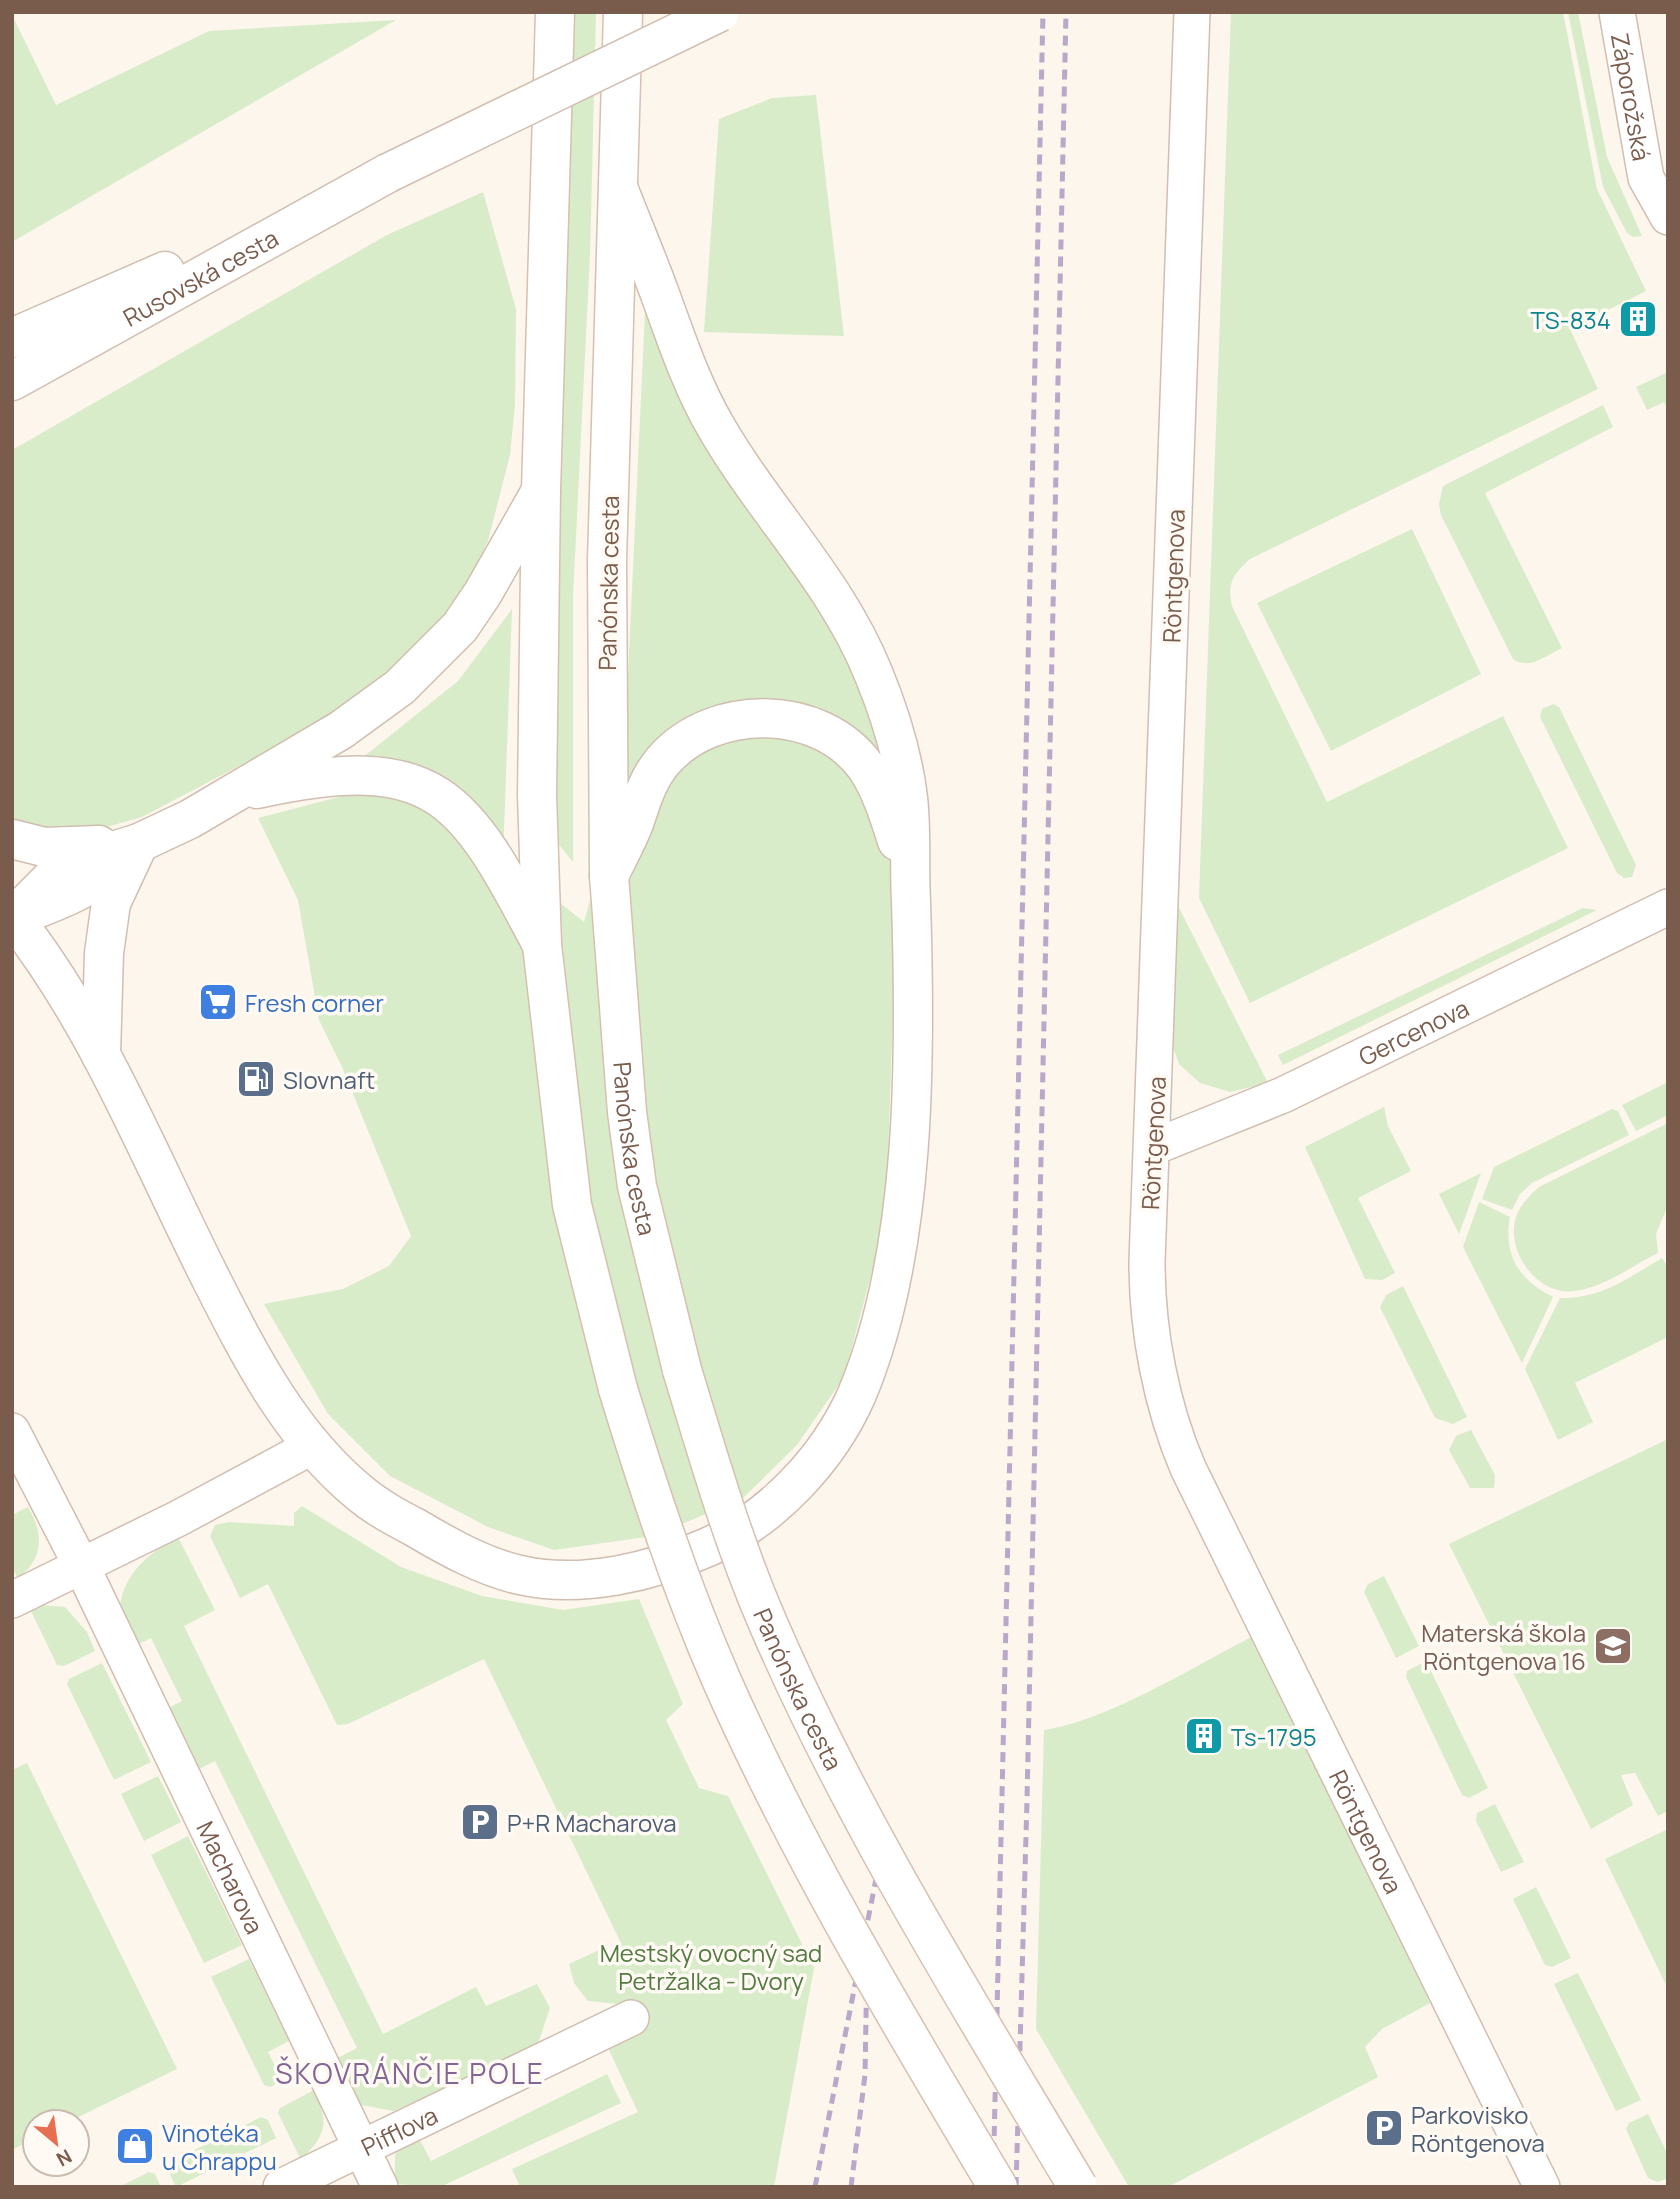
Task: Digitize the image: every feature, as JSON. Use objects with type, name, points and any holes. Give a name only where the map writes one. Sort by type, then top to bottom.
[{"type":"street","points":[[555,12],[541,491],[537,795],[542,945],[572,1205],[618,1389],[682,1583],[749,1740],[819,1879],[998,2187]]},
{"type":"street","name":"Panónska cesta","points":[[623,12],[607,561],[609,876],[627,1112],[637,1186],[682,1370],[745,1566],[791,1675],[846,1788],[893,1874],[1078,2187]]},
{"type":"street","name":"Rusovská cesta","points":[[12,338],[388,173],[720,12]]},
{"type":"street","name":"Röntgenova","points":[[1192,12],[1154,1147],[1147,1262],[1150,1311],[1163,1387],[1183,1456],[1542,2187]]},
{"type":"street","name":"Záporožská","points":[[1617,12],[1646,178],[1668,217]]},
{"type":"street","name":"Rusovská cesta","points":[[12,381],[388,173]]},
{"type":"street","points":[[541,491],[483,593],[460,627],[422,668],[341,730],[231,794],[139,843],[109,873],[70,897],[13,917],[59,980],[101,1055],[244,1345],[274,1396],[311,1447],[378,1506],[440,1543],[498,1569],[526,1577],[589,1578],[640,1571],[714,1545],[754,1520],[786,1494],[834,1437],[855,1399],[877,1340],[896,1259],[906,1165],[911,1067],[913,972],[908,801],[894,732],[854,630],[829,589],[733,455],[710,416],[678,345],[619,190]]},
{"type":"street","points":[[609,876],[634,822],[642,794],[664,759],[697,734],[715,726],[747,718],[768,718],[796,722],[824,733],[852,752],[865,767],[889,817],[910,883]]},
{"type":"street","points":[[231,794],[297,780],[349,774],[397,777],[418,784],[456,809],[479,835],[509,882],[542,945]]},
{"type":"street","points":[[12,839],[44,847],[139,843]]},
{"type":"street","points":[[101,1055],[104,953],[111,903],[139,843]]},
{"type":"street","name":"Gercenova","points":[[1154,1147],[1283,1095],[1668,907]]},
{"type":"street","name":"Macharova","points":[[12,1432],[82,1567],[380,2187]]},
{"type":"street","points":[[12,1600],[82,1567],[311,1447]]},
{"type":"street","name":"Pifflova","points":[[281,2187],[631,2018]]},
{"type":"green space","points":[[574,12],[596,12],[590,255],[573,597],[573,862],[551,835]]},
{"type":"green space","points":[[1231,12],[1563,12],[1597,189],[1646,291],[1570,329],[1598,389],[1250,559],[1236,574],[1230,591],[1232,606],[1327,802],[1503,716],[1568,848],[1250,1003],[1199,898]]},
{"type":"green space","points":[[1568,12],[1578,12],[1607,157],[1642,236],[1633,237],[1627,233],[1603,187]]},
{"type":"green space","points":[[12,15],[56,105],[209,31],[396,20],[12,242]]},
{"type":"green space","points":[[816,95],[844,336],[704,332],[719,119],[772,98]]},
{"type":"green space","points":[[483,192],[516,309],[515,405],[510,455],[488,541],[460,600],[400,668],[336,715],[142,817],[82,834],[12,823],[12,450],[387,235]]},
{"type":"green space","points":[[646,290],[834,624],[887,757],[895,959],[887,1183],[874,1264],[844,1377],[797,1445],[742,1499],[653,1536],[554,1550],[488,1527],[390,1476],[328,1414],[264,1304],[343,1289],[389,1266],[411,1236],[342,1067],[319,1020],[298,900],[258,818],[358,792],[361,759],[458,681],[512,609],[503,858],[584,922],[623,782]]},
{"type":"green space","points":[[1668,372],[1668,409],[1664,402],[1647,410],[1636,387]]},
{"type":"green space","points":[[1603,405],[1613,427],[1485,493],[1562,648],[1538,661],[1519,662],[1513,659],[1441,515],[1439,504],[1443,486]]},
{"type":"green space","points":[[1412,529],[1481,674],[1331,751],[1257,603]]},
{"type":"green space","points":[[1553,704],[1559,707],[1636,865],[1632,877],[1624,878],[1617,873],[1540,717],[1542,709]]},
{"type":"green space","points":[[1177,904],[1268,1083],[1230,1092],[1200,1083],[1179,1064],[1170,1039]]},
{"type":"green space","points":[[1583,908],[1597,910],[1283,1065],[1278,1055]]},
{"type":"green space","points":[[1668,1082],[1668,1115],[1636,1131],[1622,1105]]},
{"type":"green space","points":[[1384,1107],[1388,1126],[1411,1171],[1358,1198],[1395,1273],[1382,1280],[1365,1279],[1305,1147]]},
{"type":"green space","points":[[1612,1109],[1618,1111],[1629,1135],[1532,1183],[1520,1194],[1512,1210],[1482,1199],[1494,1167]]},
{"type":"green space","points":[[1668,1123],[1668,1205],[1656,1234],[1658,1253],[1596,1286],[1585,1289],[1561,1291],[1537,1279],[1527,1269],[1515,1244],[1516,1217],[1525,1201],[1539,1187]]},
{"type":"green space","points":[[1481,1173],[1459,1234],[1439,1194]]},
{"type":"green space","points":[[1479,1202],[1510,1217],[1509,1243],[1516,1265],[1531,1283],[1553,1297],[1522,1363],[1463,1247]]},
{"type":"green space","points":[[1662,1258],[1668,1267],[1668,1337],[1575,1383],[1593,1422],[1558,1440],[1525,1369],[1560,1298],[1601,1291],[1626,1280]]},
{"type":"green space","points":[[1403,1286],[1467,1417],[1453,1424],[1435,1418],[1380,1307],[1386,1295]]},
{"type":"green space","points":[[1471,1430],[1495,1475],[1494,1488],[1470,1488],[1449,1450],[1456,1436]]},
{"type":"green space","points":[[1668,1439],[1668,1811],[1658,1816],[1635,1773],[1621,1775],[1633,1805],[1591,1829],[1449,1544]]},
{"type":"green space","name":"Mestský ovocný sad Petržalka - Dvory","points":[[302,1506],[401,1567],[482,1596],[563,1610],[639,1599],[683,1704],[666,1720],[699,1788],[728,1796],[814,1968],[774,2187],[520,2187],[512,2169],[638,2112],[608,2048],[629,2005],[588,2001],[574,1983],[569,1964],[601,1949],[608,1963],[620,1941],[484,1659],[348,1724],[337,1725],[268,1584],[240,1598],[210,1536],[215,1525],[228,1522],[294,1526],[294,1513]]},
{"type":"green space","points":[[28,1507],[37,1527],[39,1546],[33,1563],[18,1578],[12,1568],[12,1515]]},
{"type":"green space","points":[[178,1537],[215,1610],[184,1626],[383,2034],[476,1987],[486,2006],[537,1984],[550,2008],[538,2044],[394,2111],[361,2105],[334,2060],[357,2048],[215,1761],[191,1773],[161,1712],[182,1701],[151,1638],[129,1649],[121,1621],[122,1594],[140,1565],[158,1549]]},
{"type":"green space","points":[[1384,1576],[1419,1646],[1396,1658],[1364,1592],[1368,1584]]},
{"type":"green space","points":[[29,1607],[65,1607],[87,1632],[95,1651],[64,1666],[57,1665]]},
{"type":"green space","points":[[1253,1636],[1430,2003],[1382,2029],[1365,2047],[1378,2077],[1168,2187],[1129,2187],[1036,2029],[1044,1730],[1069,1725],[1123,1704]]},
{"type":"green space","points":[[1426,1661],[1488,1788],[1469,1798],[1462,1795],[1406,1677],[1407,1671]]},
{"type":"green space","points":[[102,1663],[151,1762],[114,1780],[67,1684],[69,1679]]},
{"type":"green space","points":[[27,1763],[177,2069],[91,2111],[91,2108],[21,2108],[21,2145],[12,2150],[12,1770]]},
{"type":"green space","points":[[158,1776],[181,1822],[144,1841],[121,1794]]},
{"type":"green space","points":[[1495,1804],[1524,1862],[1501,1872],[1476,1821],[1477,1813]]},
{"type":"green space","points":[[1668,1829],[1668,1989],[1605,1859]]},
{"type":"green space","points":[[188,1836],[242,1945],[204,1963],[151,1855]]},
{"type":"green space","points":[[1536,1887],[1571,1958],[1552,1967],[1545,1965],[1513,1899]]},
{"type":"green space","points":[[249,1959],[289,2041],[268,2052],[282,2081],[270,2087],[264,2085],[211,1977]]},
{"type":"green space","points":[[1578,1973],[1641,2100],[1616,2111],[1554,1984]]},
{"type":"green space","points":[[607,2074],[621,2103],[440,2187],[395,2184],[395,2153],[420,2140],[431,2161]]},
{"type":"green space","points":[[314,2090],[322,2112],[323,2128],[316,2143],[301,2160],[278,2113],[280,2108]]},
{"type":"green space","points":[[1648,2114],[1668,2155],[1668,2178],[1658,2182],[1648,2178],[1626,2129],[1629,2123]]},
{"type":"green space","points":[[261,2117],[268,2120],[276,2138],[176,2187],[167,2168],[170,2162]]},
{"type":"green space","points":[[149,2172],[155,2174],[161,2187],[119,2187]]},
{"type":"railway","points":[[993,2187],[1043,12]]},
{"type":"railway","points":[[1016,2187],[1027,1800],[1066,12]]},
{"type":"railway","points":[[815,2187],[879,1864]]},
{"type":"railway","points":[[851,2187],[865,2075],[867,1960]]},
{"type":"place","name":"TS-834","points":[[1638,319]]},
{"type":"place","name":"Fresh corner","points":[[218,1002]]},
{"type":"place","name":"Slovnaft","points":[[256,1079]]},
{"type":"place","name":"Materská škola Röntgenova 16","points":[[1613,1646]]},
{"type":"place","name":"Ts-1795","points":[[1204,1736]]},
{"type":"place","name":"P+R Macharova","points":[[480,1822]]},
{"type":"place","name":"Parkovisko Röntgenova","points":[[1384,2128]]},
{"type":"place","name":"Vinotéka u Chrappu","points":[[135,2146]]},
{"type":"district","name":"ŠKOVRÁNČIE POLE","points":[[410,2073]]}]
